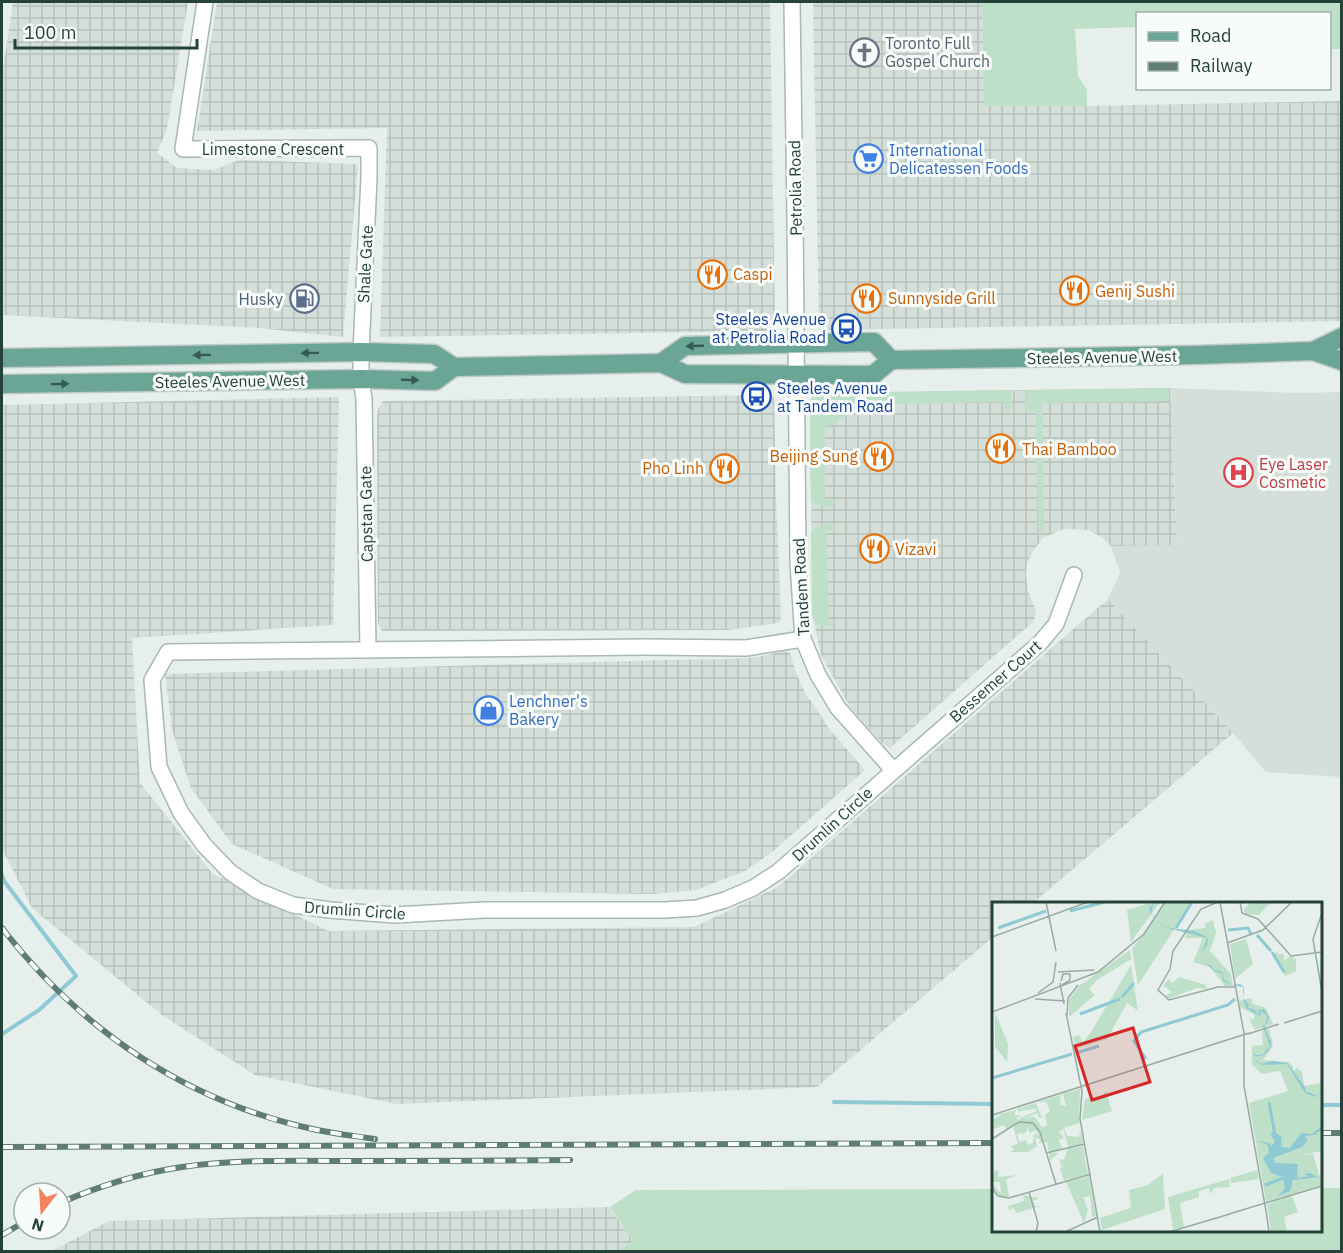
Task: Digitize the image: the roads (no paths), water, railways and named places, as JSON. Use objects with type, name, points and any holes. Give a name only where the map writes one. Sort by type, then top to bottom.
[{"type":"main road","name":"Steeles Avenue West","points":[[1313,351],[1341,337]]},
{"type":"main road","points":[[660,363],[685,346],[874,342],[891,360]]},
{"type":"main road","name":"Steeles Avenue West","points":[[2,358],[361,352],[434,354],[454,367],[660,363],[685,374],[796,375],[873,375],[891,360],[1313,351],[1341,361]]},
{"type":"main road","name":"Steeles Avenue West","points":[[2,384],[361,379],[435,381],[454,367]]},
{"type":"street","name":"Limestone Crescent","points":[[205,2],[183,149],[369,148]]},
{"type":"street","name":"Petrolia Road","points":[[792,2],[796,375]]},
{"type":"street","name":"Shale Gate","points":[[361,379],[369,148]]},
{"type":"street","name":"Tandem Road","points":[[796,375],[798,563],[802,639],[818,675],[838,708],[893,770]]},
{"type":"street","name":"Capstan Gate","points":[[361,379],[364,399],[369,650]]},
{"type":"street","name":"Bessemer Court","points":[[893,770],[1040,643],[1056,624],[1074,575]]},
{"type":"street","name":"Drumlin Circle","points":[[802,639],[746,648],[168,652],[152,680],[159,767],[181,813],[204,845],[230,872],[258,891],[293,905],[395,915],[484,910],[665,910],[697,908],[725,900],[753,888],[777,873],[893,770]]},
{"type":"waterway","points":[[2,875],[4,881],[76,976],[39,1010],[2,1034]]},
{"type":"waterway","points":[[834,1102],[992,1104]]},
{"type":"waterway","points":[[1322,1105],[1342,1105]]},
{"type":"railway","points":[[2,928],[33,965],[103,1030],[141,1057],[182,1081],[225,1102],[270,1118],[317,1130],[375,1139]]},
{"type":"railway","points":[[1322,1133],[1342,1133]]},
{"type":"railway","points":[[2,1147],[992,1143]]},
{"type":"railway","points":[[72,1198],[135,1177],[203,1164],[269,1161],[570,1160]]},
{"type":"railway","points":[[2,1235],[12,1229]]},
{"type":"place","name":"Toronto Full Gospel Church","points":[[864,52]]},
{"type":"place","name":"International Delicatessen Foods","points":[[868,159]]},
{"type":"place","name":"Caspi","points":[[712,274]]},
{"type":"place","name":"Genij Sushi","points":[[1074,291]]},
{"type":"place","name":"Sunnyside Grill","points":[[867,298]]},
{"type":"place","name":"Husky","points":[[304,299]]},
{"type":"place","name":"Steeles Avenue at Petrolia Road","points":[[847,328]]},
{"type":"place","name":"Steeles Avenue at Tandem Road","points":[[756,397]]},
{"type":"place","name":"Thai Bamboo","points":[[1001,449]]},
{"type":"place","name":"Beijing Sung","points":[[879,456]]},
{"type":"place","name":"Pho Linh","points":[[725,468]]},
{"type":"place","name":"Eye Laser Cosmetic","points":[[1238,473]]},
{"type":"place","name":"Vizavi","points":[[874,549]]},
{"type":"place","name":"Lenchner's Bakery","points":[[488,710]]}]
